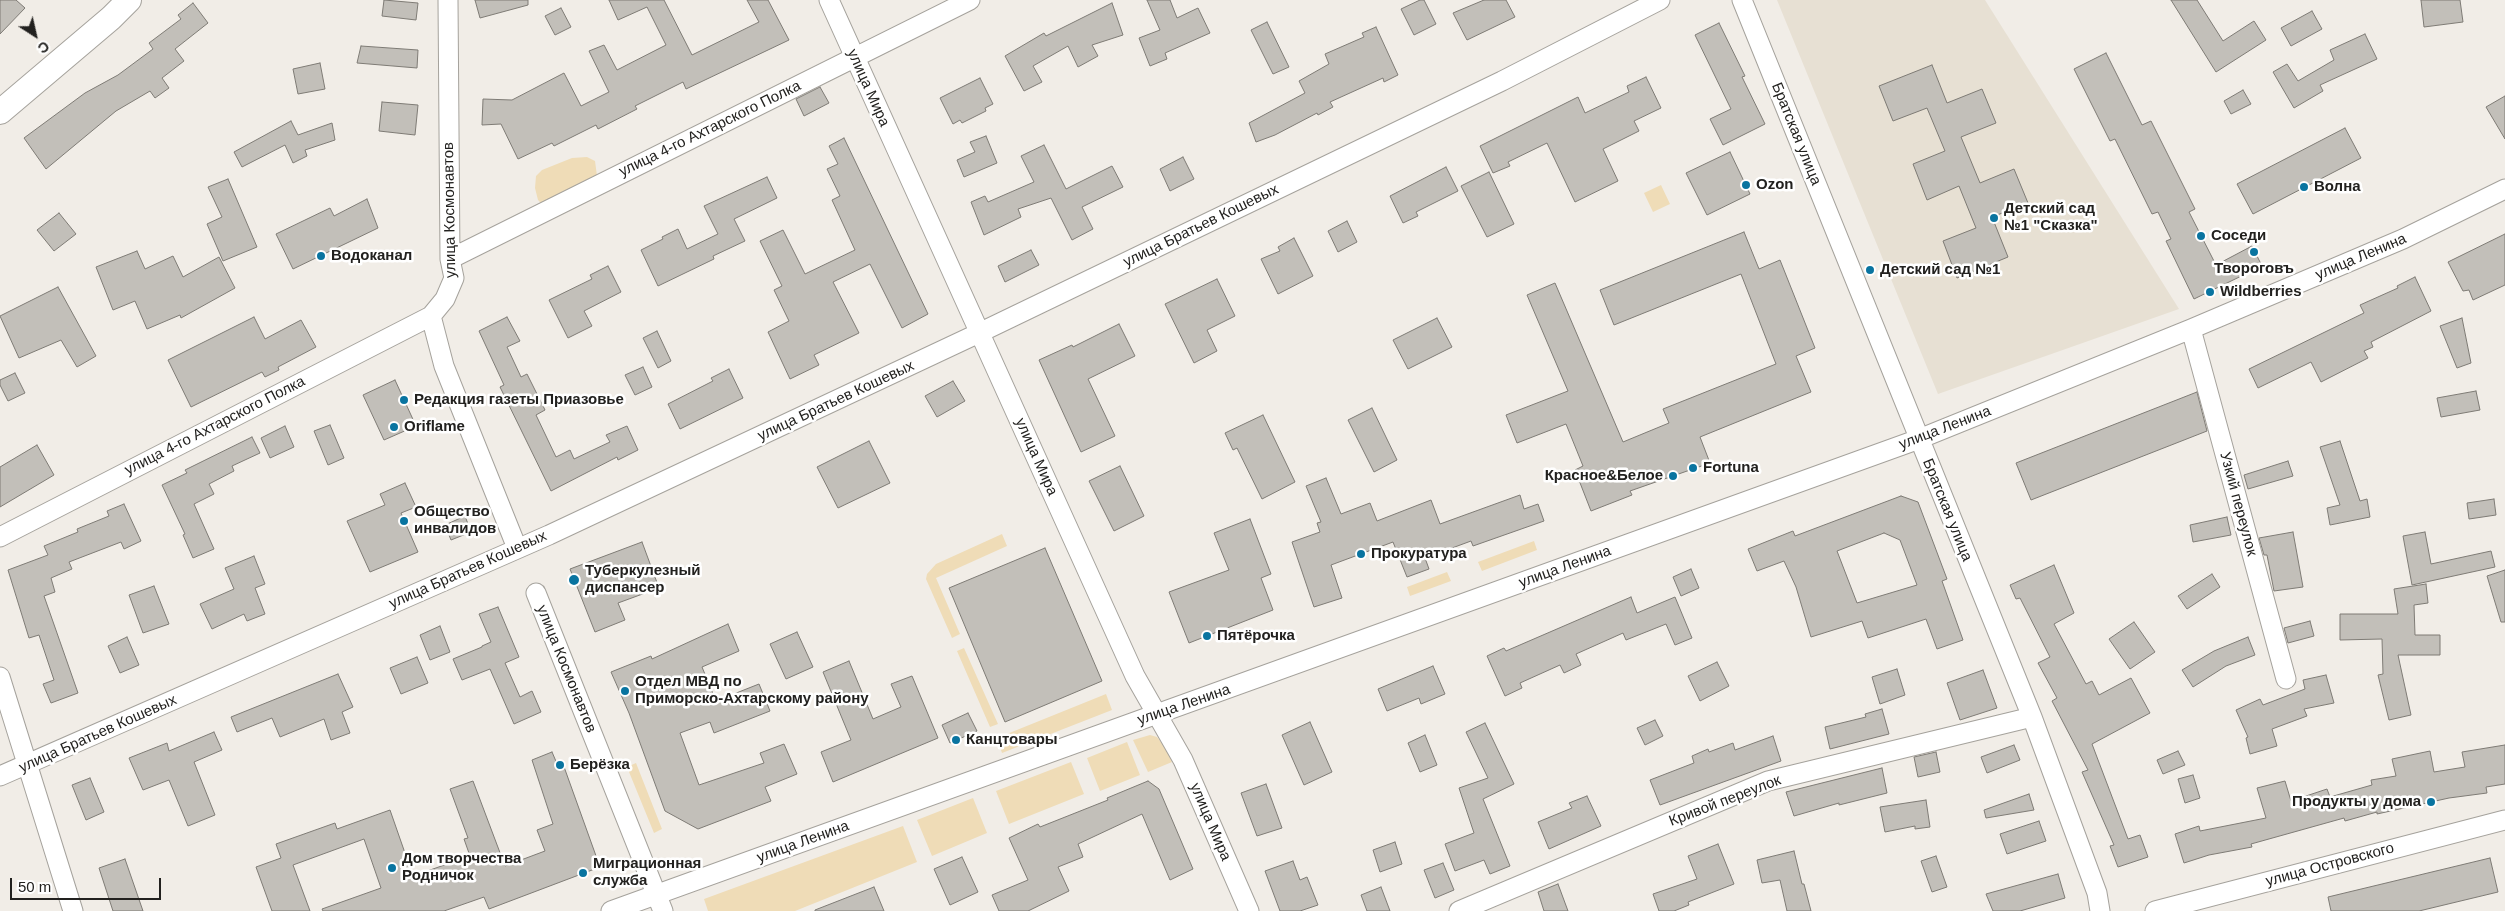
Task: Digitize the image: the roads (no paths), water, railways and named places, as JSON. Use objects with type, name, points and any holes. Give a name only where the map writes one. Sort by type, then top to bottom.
[{"type":"street","points":[[0,112],[112,18],[129,0]]},
{"type":"street","name":"улица Космонавтов","points":[[431,316],[445,299],[454,278],[450,259],[448,0]]},
{"type":"street","name":"улица Мира","points":[[829,0],[1135,676],[1184,760],[1249,911]]},
{"type":"street","name":"улица 4-го Ахтарского Полка","points":[[450,259],[970,0]]},
{"type":"street","name":"улица Братьев Кошевых","points":[[0,776],[516,548],[979,334],[1502,81],[1660,0]]},
{"type":"street","name":"Братская улица","points":[[1742,0],[2032,717],[2097,893],[2100,911]]},
{"type":"street","name":"улица Ленина","points":[[611,911],[660,903],[1157,713],[1919,440],[2191,329],[2403,239],[2505,189]]},
{"type":"street","points":[[431,316],[444,366],[516,548]]},
{"type":"street","name":"улица 4-го Ахтарского Полка","points":[[0,537],[431,316]]},
{"type":"street","name":"Узкий переулок","points":[[2191,329],[2286,679]]},
{"type":"street","name":"улица Космонавтов","points":[[536,594],[660,903]]},
{"type":"street","points":[[0,677],[73,911]]},
{"type":"street","name":"Кривой переулок","points":[[1459,911],[1768,781],[2032,717]]},
{"type":"street","name":"улица Островского","points":[[2154,911],[2505,820]]},
{"type":"place","name":"Ozon","points":[[1746,185]]},
{"type":"place","name":"Волна","points":[[2304,187]]},
{"type":"place","name":"Детский сад №1 \"Сказка\"","points":[[1994,218]]},
{"type":"place","name":"Соседи","points":[[2201,236]]},
{"type":"place","name":"Твороговъ","points":[[2254,252]]},
{"type":"place","name":"Водоканал","points":[[321,256]]},
{"type":"place","name":"Детский сад №1","points":[[1870,270]]},
{"type":"place","name":"Wildberries","points":[[2210,292]]},
{"type":"place","name":"Редакция газеты Приазовье","points":[[404,400]]},
{"type":"place","name":"Oriflame","points":[[394,427]]},
{"type":"place","name":"Fortuna","points":[[1693,468]]},
{"type":"place","name":"Красное&Белое","points":[[1673,476]]},
{"type":"place","name":"Общество инвалидов","points":[[404,521]]},
{"type":"place","name":"Прокуратура","points":[[1361,554]]},
{"type":"place","name":"Туберкулезный диспансер","points":[[574,580]]},
{"type":"place","name":"Пятёрочка","points":[[1207,636]]},
{"type":"place","name":"Отдел МВД по Приморско-Ахтарскому району","points":[[625,691]]},
{"type":"place","name":"Канцтовары","points":[[956,740]]},
{"type":"place","name":"Берёзка","points":[[560,765]]},
{"type":"place","name":"Продукты у дома","points":[[2431,802]]},
{"type":"place","name":"Дом творчества Родничок","points":[[392,868]]},
{"type":"place","name":"Миграционная служба","points":[[583,873]]}]
